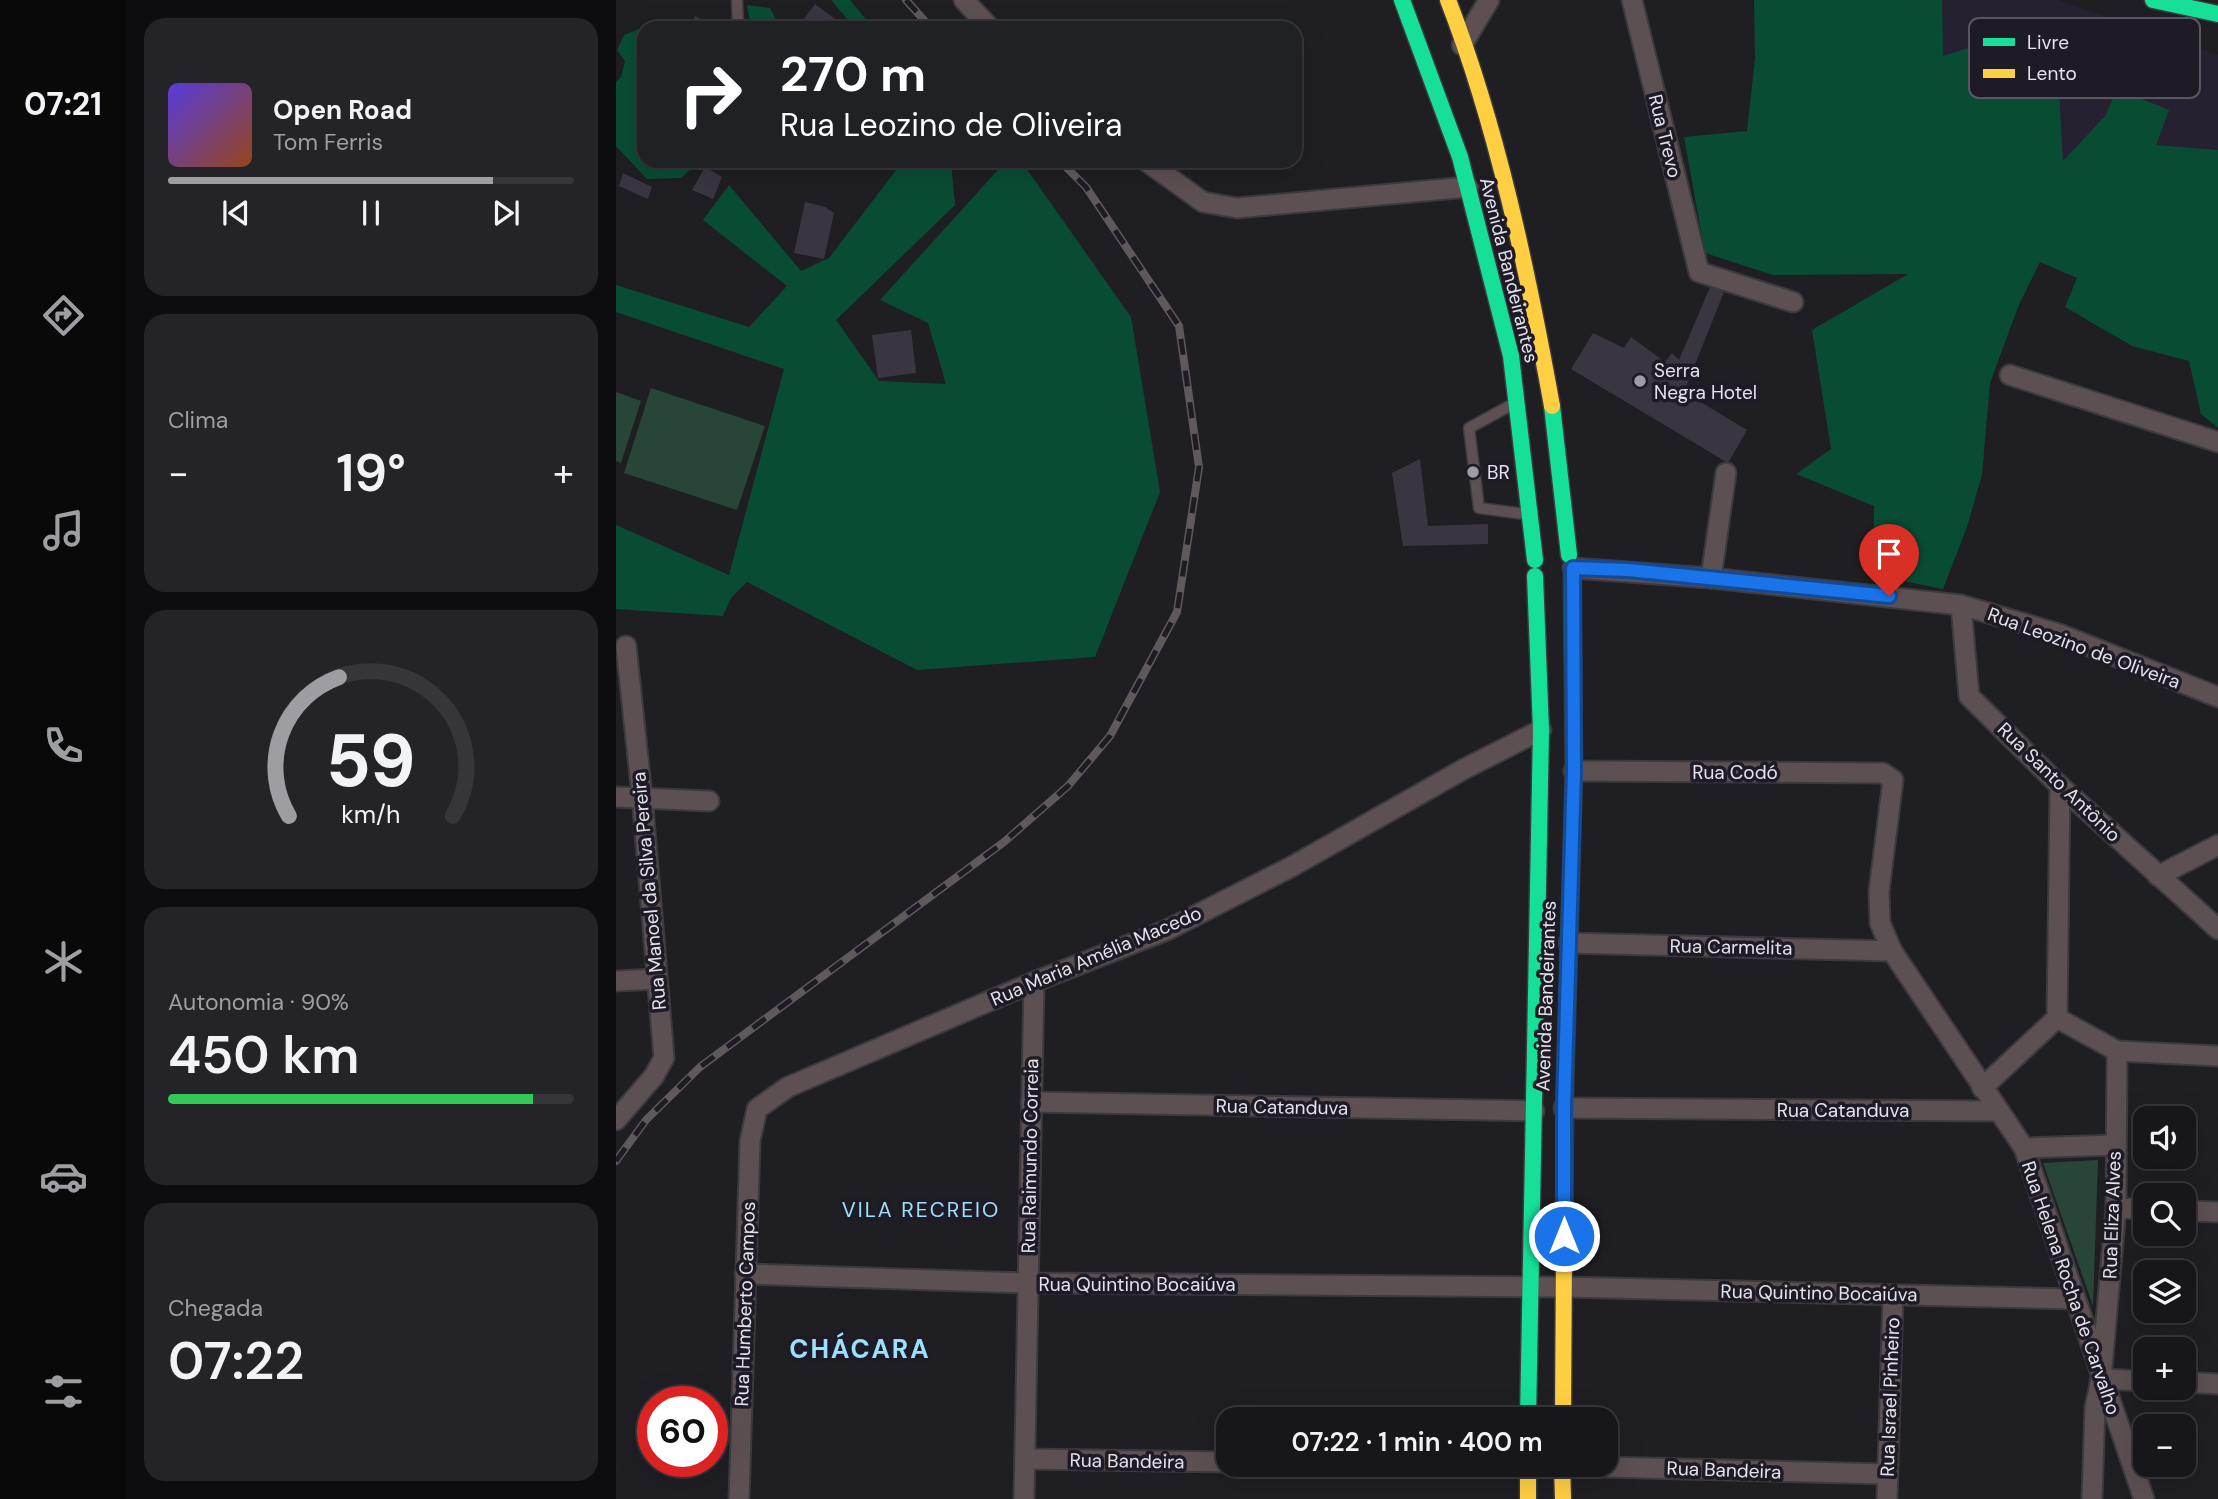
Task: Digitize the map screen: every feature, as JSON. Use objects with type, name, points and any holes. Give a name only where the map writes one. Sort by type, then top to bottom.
[{"type":"main road","name":"Avenida Bandeirantes","points":[[1402,0],[1460,156],[1511,356],[1535,568],[1541,730],[1528,1407]]},
{"type":"main road","points":[[2153,0],[2218,14]]},
{"type":"main road","name":"Avenida Bandeirantes","points":[[1449,2],[1508,203],[1538,332],[1566,502],[1571,566],[1574,771],[1564,1108],[1563,1407]]},
{"type":"main road","points":[[1550,548],[1571,566],[1555,587],[1535,568],[1550,548]]},
{"type":"main road","points":[[1528,1477],[1528,1499]]},
{"type":"main road","points":[[1562,1477],[1563,1499]]},
{"type":"street","points":[[964,0],[983,21]]},
{"type":"street","points":[[1462,45],[1489,0]]},
{"type":"street","name":"Rua Trevo","points":[[1632,0],[1699,272],[1793,302]]},
{"type":"street","points":[[1156,168],[1203,202],[1237,208],[1468,187]]},
{"type":"street","points":[[2010,375],[2218,442]]},
{"type":"street","points":[[1711,578],[1726,473]]},
{"type":"street","name":"Rua Leozino de Oliveira","points":[[1571,566],[1961,605],[2059,635],[2218,696]]},
{"type":"street","name":"Rua Santo Antônio","points":[[1961,605],[1969,696],[2060,786],[2218,929]]},
{"type":"street","name":"Rua Manoel da Silva Pereira","points":[[616,1120],[654,1076],[664,1058],[642,796],[626,646]]},
{"type":"street","name":"Rua Maria Amélia Macedo","points":[[757,1110],[788,1087],[1034,982],[1167,930],[1291,867],[1541,730]]},
{"type":"street","name":"Rua Codó","points":[[1574,771],[1883,773],[1893,780]]},
{"type":"street","name":"Rua Helena Rocha de Carvalho","points":[[1893,780],[1879,891],[1880,923],[1892,951],[2024,1148],[2144,1499]]},
{"type":"street","points":[[1982,1088],[2057,1018],[2060,786]]},
{"type":"street","points":[[616,797],[642,796],[709,801]]},
{"type":"street","points":[[2158,876],[2218,845]]},
{"type":"street","name":"Rua Carmelita","points":[[1569,943],[1892,951]]},
{"type":"street","points":[[616,981],[657,979]]},
{"type":"street","name":"Rua Raimundo Correia","points":[[1024,1499],[1034,982]]},
{"type":"street","points":[[2057,1018],[2117,1051],[2218,1056]]},
{"type":"street","name":"Rua Eliza Alves","points":[[2092,1499],[2095,1408],[2101,1379],[2116,1209],[2117,1051]]},
{"type":"street","name":"Rua Catanduva","points":[[1031,1102],[1534,1111]]},
{"type":"street","name":"Rua Catanduva","points":[[1564,1108],[1997,1111]]},
{"type":"street","name":"Rua Humberto Campos","points":[[739,1499],[750,1141],[757,1110]]},
{"type":"street","points":[[2024,1148],[2115,1145]]},
{"type":"street","points":[[2116,1209],[2133,1209]]},
{"type":"street","points":[[2196,1211],[2218,1212]]},
{"type":"street","name":"Rua Quintino Bocaiúva","points":[[745,1274],[1027,1283],[1564,1287],[2074,1300]]},
{"type":"street","name":"Rua Israel Pinheiro","points":[[1887,1499],[1893,1295]]},
{"type":"street","points":[[2101,1379],[2133,1380]]},
{"type":"street","points":[[2196,1383],[2218,1384]]},
{"type":"street","name":"Rua Bandeira","points":[[1024,1460],[1216,1462]]},
{"type":"street","name":"Rua Bandeira","points":[[1618,1467],[1887,1474]]},
{"type":"lane","points":[[737,0],[738,21]]},
{"type":"lane","points":[[1517,402],[1469,428],[1479,508],[1530,514]]},
{"type":"shaded area","points":[[1942,0],[2058,0],[2110,18],[1969,18],[1969,80],[1942,57]]},
{"type":"shaded area","points":[[2200,49],[2218,55],[2218,150],[2155,145],[2106,115],[2063,162],[1989,98],[2200,98]]},
{"type":"green space","points":[[831,0],[850,0],[867,21],[849,21]]},
{"type":"green space","points":[[1754,0],[1942,0],[1943,56],[1969,48],[1969,98],[2059,98],[2063,161],[2106,115],[2113,98],[2139,98],[2169,110],[2156,145],[2218,150],[2218,428],[2201,414],[2189,361],[2132,346],[2065,307],[2077,278],[2040,262],[2018,307],[1990,383],[1982,475],[1967,527],[1943,589],[1873,575],[1874,506],[1796,474],[1831,449],[1812,330],[1908,274],[1773,275],[1705,253],[1684,137],[1747,131],[1755,59]]},
{"type":"green space","points":[[747,5],[770,8],[777,21],[750,21]]},
{"type":"green space","points":[[637,30],[637,168],[692,168],[681,178],[647,179],[616,146],[616,82],[621,77],[625,61],[617,50],[624,35]]},
{"type":"green space","points":[[898,168],[952,168],[955,205],[836,320],[879,381],[946,384],[928,323],[880,300],[1000,168],[1026,168],[1131,317],[1160,492],[1095,657],[917,670],[747,582],[731,598],[723,616],[616,609],[616,525],[729,575],[784,369],[616,312],[616,285],[749,327],[787,286],[703,220],[729,185],[801,271],[829,258]]},
{"type":"green space","points":[[651,388],[765,426],[737,510],[624,473]]},
{"type":"green space","points":[[616,392],[641,401],[621,463],[616,461]]},
{"type":"green space","points":[[2098,1160],[2093,1306],[2043,1163]]},
{"type":"building","points":[[815,4],[838,21],[802,21]]},
{"type":"building","points":[[695,16],[706,21],[693,21]]},
{"type":"building","points":[[704,168],[722,177],[713,199],[692,190]]},
{"type":"building","points":[[623,173],[652,187],[648,199],[619,186]]},
{"type":"building","points":[[805,202],[825,207],[834,213],[824,259],[794,253]]},
{"type":"building","name":"Serra Negra Hotel","points":[[1711,285],[1724,292],[1684,392],[1747,430],[1728,463],[1571,369],[1593,333],[1624,348],[1631,337],[1665,362],[1672,353],[1679,360]]},
{"type":"building","points":[[911,330],[916,373],[878,378],[872,335]]},
{"type":"building","points":[[1420,459],[1428,526],[1488,524],[1488,544],[1403,546],[1392,473]]},
{"type":"railway","points":[[906,0],[925,21]]},
{"type":"railway","points":[[616,1161],[646,1120],[700,1067],[1004,842],[1068,786],[1110,736],[1177,612],[1199,467],[1179,326],[1086,187],[1067,168]]},
{"type":"traffic: fast","points":[[1402,0],[1460,157],[1511,356],[1535,560]]},
{"type":"traffic: fast","points":[[2153,0],[2218,14]]},
{"type":"traffic: fast","points":[[1552,406],[1569,555]]},
{"type":"traffic: fast","points":[[1565,1084],[1574,771],[1572,574]]},
{"type":"traffic: fast","points":[[1528,1407],[1541,730],[1535,576]]},
{"type":"traffic: slow","points":[[1448,0],[1466,48],[1496,149],[1533,304],[1552,406]]},
{"type":"traffic: slow","points":[[1563,1407],[1565,1084]]},
{"type":"traffic: slow","points":[[1528,1477],[1528,1499]]},
{"type":"traffic: slow","points":[[1562,1477],[1563,1499]]},
{"type":"place","name":"Serra Negra Hotel","points":[[1640,381]]},
{"type":"place","name":"BR","points":[[1473,472]]},
{"type":"district","name":"VILA RECREIO","points":[[921,1210]]},
{"type":"district","name":"CHÁCARA","points":[[860,1349]]},
{"type":"route","points":[[1564,1236],[1564,1108],[1574,771],[1573,568],[1628,570],[1889,596]]}]
